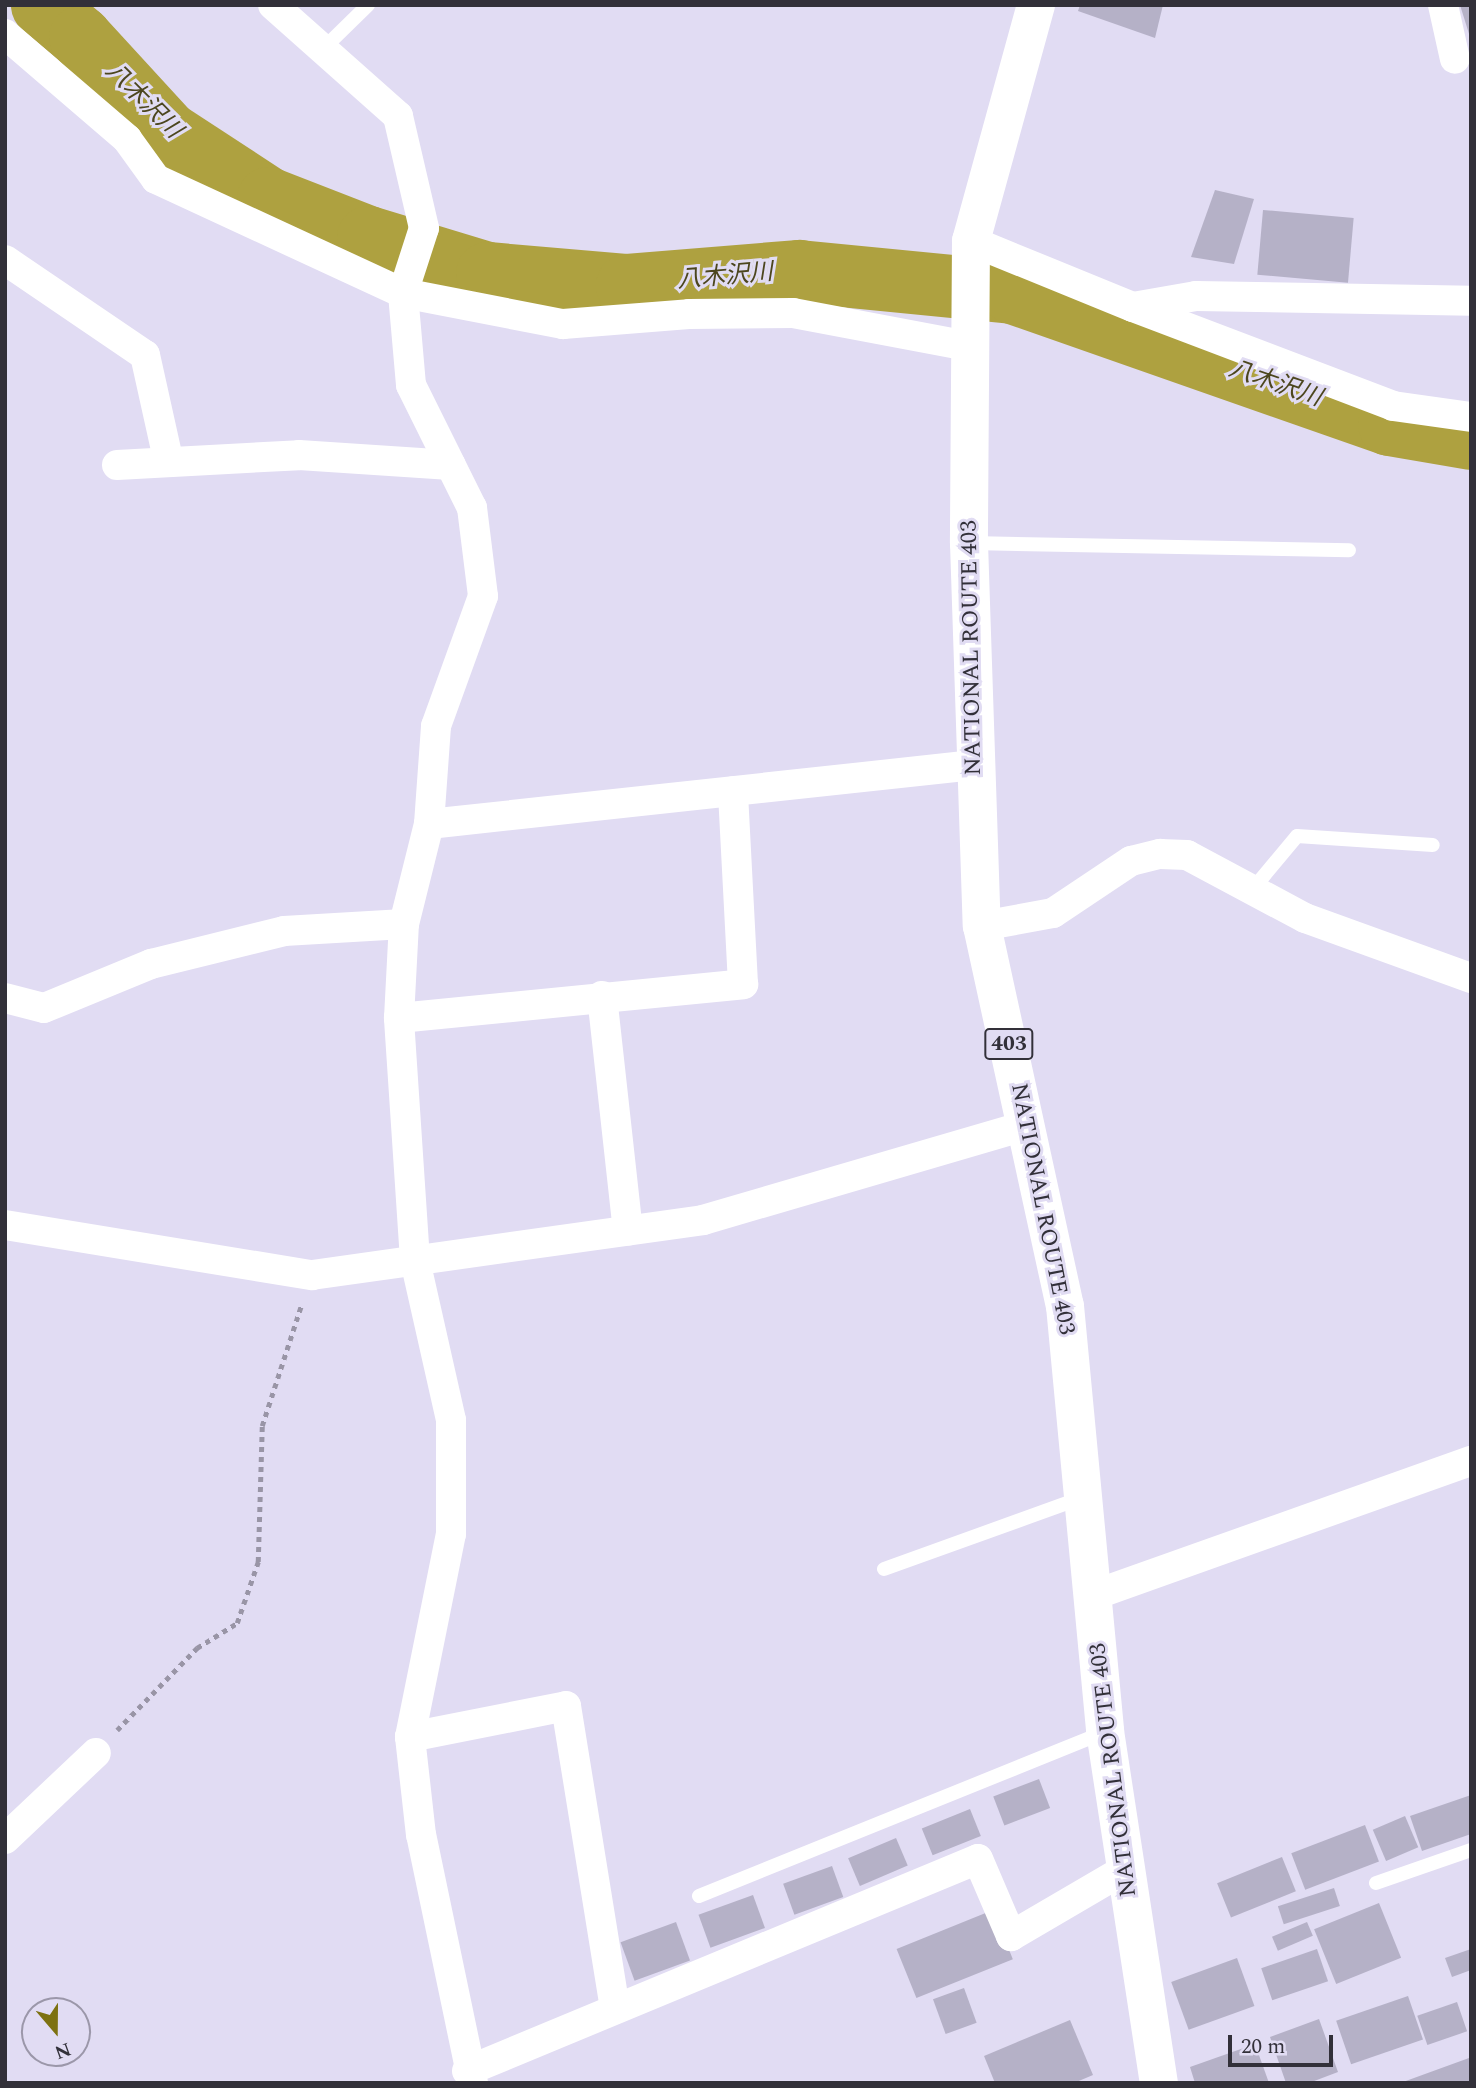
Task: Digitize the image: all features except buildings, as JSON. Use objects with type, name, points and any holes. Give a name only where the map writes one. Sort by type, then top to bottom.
[{"type":"highway","name":"NATIONAL ROUTE 403","points":[[1035,5],[971,241],[968,346],[969,544],[974,765],[982,926],[1028,1125],[1065,1306],[1086,1496],[1105,1731],[1159,2083]]},
{"type":"street","points":[[273,5],[398,116],[424,228],[403,293],[411,385],[472,508],[483,596],[436,726],[429,824],[404,924],[399,1018],[415,1259],[451,1420],[451,1534],[410,1737],[421,1835],[470,2077],[615,2010],[978,1860],[1011,1936],[1125,1870]]},
{"type":"street","points":[[1443,5],[1455,59]]},
{"type":"street","points":[[5,34],[127,139],[156,179],[403,293],[564,324],[689,314],[793,313],[968,346]]},
{"type":"street","points":[[971,241],[1133,307],[1393,406],[1471,418]]},
{"type":"street","points":[[5,260],[145,355],[168,459]]},
{"type":"street","points":[[1133,307],[1196,296],[1471,301]]},
{"type":"street","points":[[117,465],[168,459],[299,455],[451,465]]},
{"type":"street","points":[[429,824],[974,765]]},
{"type":"street","points":[[399,1018],[743,984],[733,791]]},
{"type":"street","points":[[982,926],[1053,913],[1131,861],[1160,854],[1186,855],[1305,918],[1471,978]]},
{"type":"street","points":[[5,998],[44,1008],[151,964],[284,931],[404,924]]},
{"type":"street","points":[[601,996],[628,1231]]},
{"type":"street","points":[[5,1225],[312,1275],[703,1220],[1028,1125]]},
{"type":"street","points":[[1094,1595],[1471,1461]]},
{"type":"street","points":[[410,1737],[566,1706],[615,2010]]},
{"type":"street","points":[[5,1839],[96,1753]]},
{"type":"lane","points":[[323,49],[368,5]]},
{"type":"lane","points":[[969,544],[1349,550]]},
{"type":"lane","points":[[1252,890],[1297,836],[1433,845]]},
{"type":"lane","points":[[884,1569],[1086,1496]]},
{"type":"lane","points":[[699,1896],[1105,1731]]},
{"type":"lane","points":[[1376,1884],[1471,1850]]},
{"type":"path","points":[[96,1753],[197,1648],[237,1623],[258,1562],[262,1426],[275,1376],[312,1275]]},
{"type":"waterway","name":"八木沢川","points":[[42,5],[80,37],[167,132],[268,198],[368,237],[487,273],[627,285],[799,271],[1012,292],[1389,424],[1471,438]]}]
